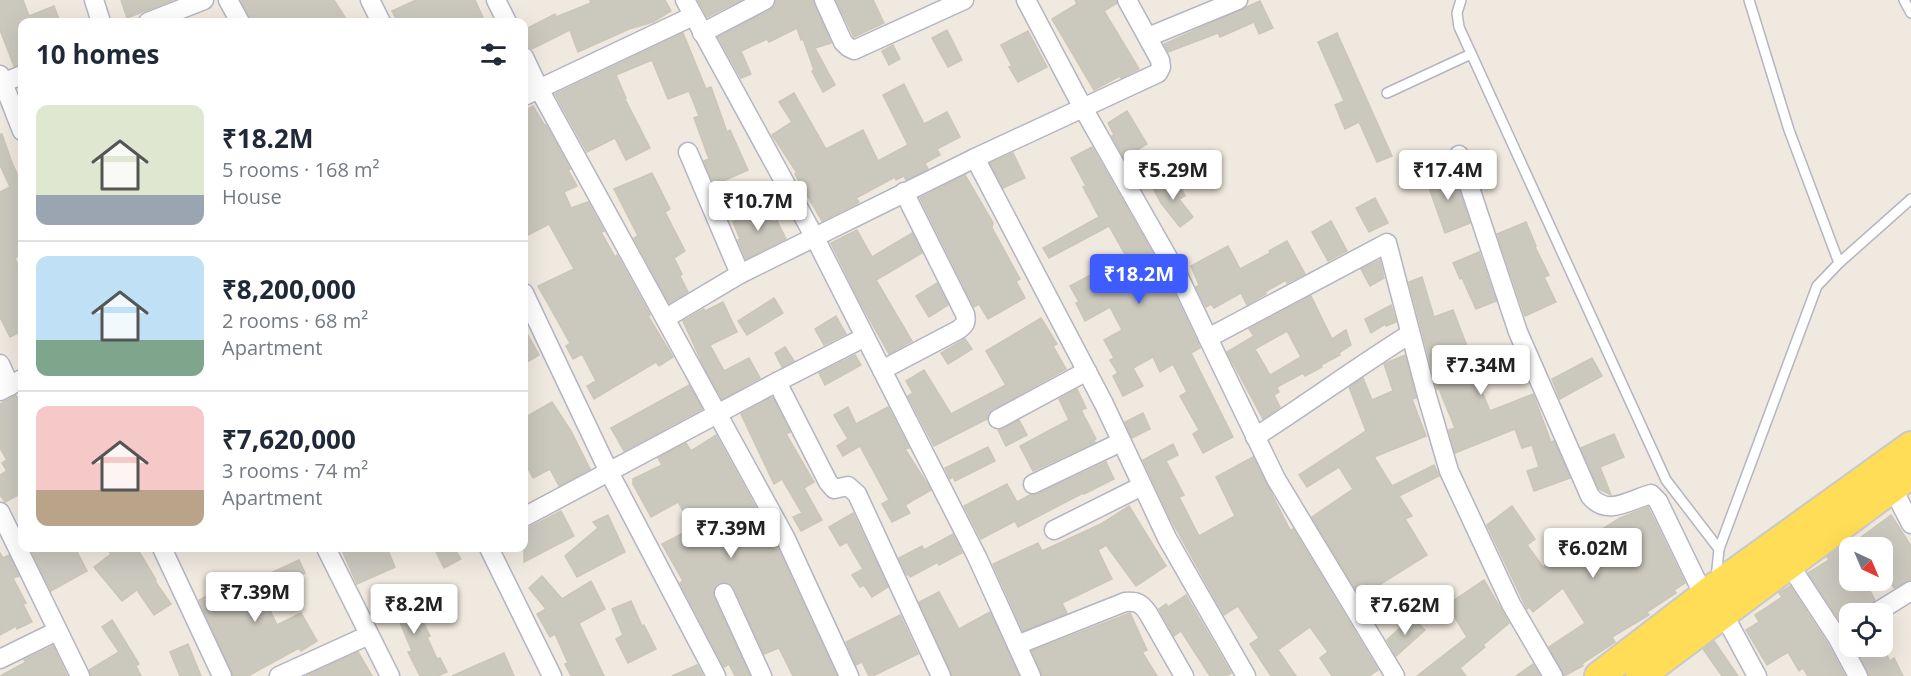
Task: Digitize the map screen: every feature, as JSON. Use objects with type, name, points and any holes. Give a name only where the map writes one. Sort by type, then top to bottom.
[{"type":"main road","points":[[1599,676],[1714,599],[1911,446]]},
{"type":"main road","points":[[1640,676],[1714,599],[1789,564],[1901,481]]},
{"type":"street","points":[[94,0],[100,18]]},
{"type":"street","points":[[158,18],[204,0]]},
{"type":"street","points":[[228,0],[238,18]]},
{"type":"street","points":[[370,0],[379,18]]},
{"type":"street","points":[[496,0],[505,18]]},
{"type":"street","points":[[685,0],[814,236],[977,557],[1031,676]]},
{"type":"street","points":[[702,33],[765,0]]},
{"type":"street","points":[[824,0],[843,42],[854,50],[964,0]]},
{"type":"street","points":[[1026,0],[1083,108],[1179,277],[1276,479],[1395,676]]},
{"type":"street","points":[[666,318],[740,274],[814,236],[1158,73],[1161,67],[1160,60],[1127,0]]},
{"type":"street","points":[[1148,37],[1239,0]]},
{"type":"street","points":[[531,92],[693,16]]},
{"type":"street","points":[[18,76],[1,81],[18,121]]},
{"type":"street","points":[[528,77],[531,92],[666,318],[785,537],[849,676]]},
{"type":"street","points":[[688,152],[740,274]]},
{"type":"street","points":[[1459,155],[1518,332],[1590,496],[1596,504],[1606,507],[1626,504],[1651,494],[1658,501],[1757,676]]},
{"type":"street","points":[[975,158],[1087,371],[1167,538],[1246,676]]},
{"type":"street","points":[[882,370],[958,330],[964,326],[966,321],[965,314],[904,192]]},
{"type":"street","points":[[1208,338],[1387,243],[1449,471],[1511,604],[1553,676]]},
{"type":"street","points":[[528,301],[609,472],[716,676]]},
{"type":"street","points":[[1255,437],[1410,334]]},
{"type":"street","points":[[528,515],[719,415],[777,382],[865,338]]},
{"type":"street","points":[[0,364],[11,385]]},
{"type":"street","points":[[998,419],[1087,371]]},
{"type":"street","points":[[777,382],[828,482],[834,489],[848,486],[856,494],[940,676]]},
{"type":"street","points":[[1033,484],[1121,442]]},
{"type":"street","points":[[1901,481],[1911,524]]},
{"type":"street","points":[[1054,530],[1142,486]]},
{"type":"street","points":[[0,512],[12,546],[80,676]]},
{"type":"street","points":[[164,552],[222,676]]},
{"type":"street","points":[[328,552],[390,676]]},
{"type":"street","points":[[491,552],[552,676]]},
{"type":"street","points":[[1789,564],[1839,628]]},
{"type":"street","points":[[1892,603],[1911,591]]},
{"type":"street","points":[[724,593],[762,676]]},
{"type":"street","points":[[1017,645],[1125,602],[1136,601],[1142,604],[1148,613],[1184,676]]},
{"type":"street","points":[[0,659],[57,631]]},
{"type":"street","points":[[279,676],[369,635]]},
{"type":"street","points":[[1851,657],[1858,676]]},
{"type":"lane","points":[[1461,0],[1457,13],[1459,27],[1666,480],[1719,549]]},
{"type":"lane","points":[[1749,0],[1789,130],[1839,264]]},
{"type":"lane","points":[[1904,0],[1911,13]]},
{"type":"lane","points":[[1387,93],[1472,54]]},
{"type":"lane","points":[[1714,599],[1719,549],[1817,286],[1911,199]]},
{"type":"building","points":[[0,0],[23,0],[29,16],[54,6],[58,18],[18,18],[18,65],[14,66],[0,30]]},
{"type":"building","points":[[121,0],[173,0],[127,18]]},
{"type":"building","points":[[241,0],[334,0],[345,18],[249,18]]},
{"type":"building","points":[[416,0],[475,0],[483,18],[396,18],[392,11]]},
{"type":"building","points":[[590,0],[665,0],[671,11],[653,22],[629,29],[578,52],[570,30],[532,49],[528,47],[528,28],[555,14],[556,17],[591,3]]},
{"type":"building","points":[[698,0],[741,0],[707,17]]},
{"type":"building","points":[[776,0],[813,0],[831,43],[815,48],[835,85],[823,92],[812,71],[814,70],[797,28],[769,42],[767,39],[741,51],[751,74],[741,78],[718,37],[770,10]]},
{"type":"building","points":[[836,0],[873,0],[884,23],[854,37]]},
{"type":"building","points":[[1075,0],[1116,0],[1117,3],[1104,11],[1139,69],[1094,90],[1052,19],[1077,4]]},
{"type":"building","points":[[1260,1],[1273,28],[1259,34],[1254,22],[1220,37],[1218,33],[1168,52],[1164,44]]},
{"type":"building","points":[[947,30],[962,60],[948,67],[932,38]]},
{"type":"building","points":[[1028,31],[1047,67],[1018,82],[1009,67],[1012,66],[1001,45]]},
{"type":"building","points":[[683,33],[706,89],[711,87],[727,132],[730,130],[748,170],[714,185],[704,161],[709,159],[694,118],[699,116],[689,91],[668,99],[652,60],[616,75],[625,99],[650,148],[626,160],[615,138],[587,152],[555,94]]},
{"type":"building","points":[[1337,33],[1392,156],[1377,162],[1359,122],[1345,129],[1335,105],[1344,101],[1318,42]]},
{"type":"building","points":[[893,45],[900,59],[889,65],[882,51]]},
{"type":"building","points":[[904,84],[924,124],[947,112],[960,137],[937,149],[940,155],[925,163],[928,169],[906,180],[904,176],[896,180],[895,177],[856,198],[859,202],[856,204],[822,221],[795,174],[797,173],[772,135],[792,122],[779,102],[794,93],[826,149],[863,130],[878,161],[908,145],[883,95]]},
{"type":"building","points":[[533,106],[570,169],[568,170],[577,186],[564,192],[571,208],[588,202],[604,231],[601,232],[615,257],[617,255],[650,315],[648,316],[673,357],[659,366],[656,362],[594,399],[587,386],[596,381],[582,354],[573,359],[566,346],[570,343],[538,286],[574,269],[549,224],[528,235],[528,109]]},
{"type":"building","points":[[1127,111],[1147,144],[1124,158],[1108,123]]},
{"type":"building","points":[[0,134],[2,134],[18,176],[18,256],[15,258],[18,266],[18,333],[10,337],[0,317],[0,192],[10,187],[0,165]]},
{"type":"building","points":[[1092,147],[1169,282],[1200,348],[1191,353],[1233,437],[1203,453],[1193,434],[1199,430],[1180,396],[1187,392],[1173,364],[1160,372],[1153,357],[1133,368],[1143,386],[1123,396],[1113,376],[1118,373],[1110,360],[1114,358],[1104,340],[1122,330],[1110,307],[1085,321],[1076,303],[1079,302],[1070,286],[1126,256],[1109,226],[1049,258],[1043,248],[1099,217],[1071,158]]},
{"type":"building","points":[[1013,153],[1025,178],[1003,188],[990,163]]},
{"type":"building","points":[[1452,168],[1470,223],[1445,233],[1426,179]]},
{"type":"building","points":[[652,173],[670,209],[665,212],[685,251],[674,258],[688,292],[669,303],[634,238],[638,236],[614,189]]},
{"type":"building","points":[[965,175],[993,223],[992,228],[1020,279],[1016,281],[1025,298],[988,319],[979,304],[974,307],[920,198]]},
{"type":"building","points":[[1176,177],[1185,196],[1179,199],[1193,217],[1180,227],[1161,203],[1153,188]]},
{"type":"building","points":[[1375,198],[1388,223],[1369,232],[1356,208]]},
{"type":"building","points":[[766,206],[786,239],[746,259],[733,222]]},
{"type":"building","points":[[1331,221],[1347,251],[1328,261],[1312,232]]},
{"type":"building","points":[[1526,222],[1549,275],[1544,277],[1556,302],[1525,316],[1497,234]]},
{"type":"building","points":[[857,230],[872,257],[912,233],[922,253],[876,280],[912,341],[889,354],[831,243]]},
{"type":"building","points":[[1287,241],[1305,274],[1287,283],[1286,280],[1247,305],[1241,293],[1214,308],[1211,304],[1206,307],[1196,287],[1199,285],[1191,266],[1228,246],[1240,269]]},
{"type":"building","points":[[1479,252],[1496,301],[1476,309],[1453,263]]},
{"type":"building","points":[[1380,260],[1384,278],[1370,286],[1361,269]]},
{"type":"building","points":[[1422,277],[1434,317],[1453,310],[1477,372],[1474,373],[1490,411],[1533,394],[1551,442],[1554,441],[1570,478],[1534,491],[1527,471],[1539,467],[1532,445],[1522,448],[1515,429],[1455,453],[1449,430],[1455,428],[1439,389],[1437,389],[1409,282]]},
{"type":"building","points":[[937,283],[948,305],[929,317],[916,296]]},
{"type":"building","points":[[1311,296],[1332,339],[1346,330],[1351,345],[1339,353],[1340,355],[1321,365],[1322,367],[1305,376],[1303,373],[1277,387],[1279,392],[1274,395],[1280,407],[1263,419],[1227,352],[1254,336],[1249,329]],"holes":[[[1287,331],[1301,357],[1270,375],[1255,349]]]},
{"type":"building","points":[[774,298],[783,313],[747,335],[738,321]]},
{"type":"building","points":[[723,302],[737,332],[710,345],[724,371],[749,358],[760,378],[722,399],[683,321],[704,309],[705,311]]},
{"type":"building","points":[[1391,305],[1396,322],[1386,326],[1385,324],[1371,333],[1365,319]]},
{"type":"building","points":[[836,316],[846,334],[824,345],[815,329]]},
{"type":"building","points":[[1041,318],[1057,344],[1053,346],[1066,369],[993,409],[987,419],[934,446],[908,396],[913,393],[906,381],[924,370],[951,414],[1006,385],[986,351]]},
{"type":"building","points":[[528,335],[539,355],[528,362]]},
{"type":"building","points":[[965,339],[972,349],[948,364],[941,353]]},
{"type":"building","points":[[1512,346],[1520,364],[1504,371],[1496,353]]},
{"type":"building","points":[[785,347],[794,361],[782,367],[775,353]]},
{"type":"building","points":[[855,355],[861,365],[825,385],[819,373]]},
{"type":"building","points":[[1405,355],[1416,398],[1412,399],[1426,436],[1374,457],[1392,486],[1434,465],[1439,476],[1399,496],[1412,516],[1405,519],[1427,555],[1360,597],[1312,517],[1353,489],[1339,467],[1307,487],[1299,475],[1366,431],[1349,387],[1363,378],[1372,400],[1393,391],[1384,364]]},
{"type":"building","points":[[1592,358],[1602,376],[1560,399],[1552,379]]},
{"type":"building","points":[[689,385],[702,409],[624,451],[611,428]]},
{"type":"building","points":[[1077,389],[1086,408],[1081,410],[1096,439],[1095,442],[1033,471],[1020,446],[1069,420],[1059,399]]},
{"type":"building","points":[[16,395],[18,399],[18,495],[5,502],[0,495],[0,475],[7,471],[2,463],[7,460],[0,448],[0,404]]},
{"type":"building","points":[[773,398],[790,432],[786,434],[814,482],[804,488],[822,520],[801,531],[793,517],[802,513],[782,479],[774,484],[741,414]]},
{"type":"building","points":[[552,402],[571,431],[590,469],[559,486],[550,469],[533,478],[528,469],[528,416]]},
{"type":"building","points":[[848,407],[856,424],[888,407],[909,448],[905,449],[931,490],[905,505],[910,513],[892,522],[882,504],[889,500],[860,446],[843,456],[837,446],[848,439],[834,415]]},
{"type":"building","points":[[1143,413],[1150,429],[1132,438],[1125,422]]},
{"type":"building","points":[[1019,420],[1027,435],[1006,446],[998,430]]},
{"type":"building","points":[[1614,434],[1624,457],[1600,467],[1611,495],[1599,489],[1581,448]]},
{"type":"building","points":[[716,435],[757,510],[754,512],[775,542],[837,676],[793,676],[779,648],[764,654],[734,588],[724,582],[715,587],[714,597],[750,676],[735,676],[729,664],[724,667],[680,583],[683,581],[662,544],[693,528],[678,502],[651,517],[633,484],[633,479],[662,465],[658,458],[686,443],[691,451]]},
{"type":"building","points":[[1173,444],[1178,455],[1166,461],[1184,495],[1179,497],[1199,536],[1235,516],[1216,477],[1253,457],[1290,530],[1293,529],[1378,670],[1369,676],[1332,676],[1320,658],[1328,652],[1310,627],[1278,650],[1296,676],[1271,676],[1250,644],[1259,638],[1238,606],[1224,615],[1170,518],[1143,460]]},
{"type":"building","points":[[988,447],[995,461],[955,481],[953,477],[950,479],[945,468]]},
{"type":"building","points":[[1106,462],[1114,479],[1018,527],[1015,521],[981,539],[964,506],[1007,484],[1017,502]]},
{"type":"building","points":[[1129,506],[1166,566],[1136,586],[1106,545],[1098,550],[1112,579],[1062,603],[1067,613],[1023,631],[993,564],[1038,543],[1042,551],[1101,524]]},
{"type":"building","points":[[1512,506],[1535,539],[1527,545],[1543,567],[1592,533],[1593,535],[1620,518],[1648,507],[1685,583],[1674,590],[1676,593],[1647,612],[1649,615],[1612,637],[1615,642],[1582,664],[1583,666],[1564,676],[1549,647],[1585,623],[1563,588],[1533,612],[1529,607],[1527,609],[1487,525]]},
{"type":"building","points":[[561,511],[574,536],[524,562],[524,552],[528,552],[528,528]]},
{"type":"building","points":[[853,513],[888,587],[872,597],[864,585],[860,587],[852,575],[863,569],[847,542],[840,546],[829,527]]},
{"type":"building","points":[[608,515],[625,552],[577,577],[565,556],[598,528],[593,522]]},
{"type":"building","points":[[1891,515],[1911,546],[1911,580],[1894,588],[1893,586],[1893,537],[1861,537]]},
{"type":"building","points":[[953,534],[962,553],[939,565],[938,562],[910,577],[907,575],[899,558],[922,546],[924,550]]},
{"type":"building","points":[[1839,548],[1839,591],[1870,591],[1875,600],[1871,603],[1839,603],[1839,620],[1808,573],[1829,560],[1827,557]]},
{"type":"building","points":[[32,552],[77,552],[87,571],[51,591]]},
{"type":"building","points":[[110,552],[139,552],[171,604],[154,615],[137,590],[122,601],[94,567],[111,554]]},
{"type":"building","points":[[343,552],[389,552],[395,567],[357,584]]},
{"type":"building","points":[[436,552],[457,552],[461,559],[444,568]]},
{"type":"building","points":[[0,553],[3,558],[9,555],[19,576],[13,578],[26,603],[23,604],[32,622],[17,629],[16,626],[0,635]]},
{"type":"building","points":[[299,560],[305,573],[262,593],[277,625],[301,613],[317,641],[301,651],[299,648],[248,676],[233,676],[199,600],[247,575],[251,582]]},
{"type":"building","points":[[542,576],[562,599],[591,581],[605,609],[579,623],[604,676],[571,676],[565,664],[568,663],[555,634],[550,637],[537,614],[546,609],[529,588]]},
{"type":"building","points":[[1484,580],[1509,623],[1460,668],[1466,676],[1417,676],[1467,637],[1447,605]]},
{"type":"building","points":[[1790,586],[1827,643],[1845,676],[1808,676],[1803,668],[1799,671],[1788,652],[1767,665],[1746,630],[1759,622],[1755,615],[1782,597],[1779,593]]},
{"type":"building","points":[[399,588],[416,622],[422,620],[437,659],[440,658],[447,672],[438,676],[420,676],[408,652],[412,651],[398,618],[391,621],[380,598]]},
{"type":"building","points":[[939,592],[959,629],[990,612],[1019,676],[952,676],[919,602]]},
{"type":"building","points":[[1186,595],[1231,673],[1227,676],[1210,676],[1181,631],[1174,636],[1159,609],[1166,604],[1168,607]]},
{"type":"building","points":[[631,601],[656,649],[628,663],[616,639],[623,635],[612,609]]},
{"type":"building","points":[[1130,613],[1147,650],[1142,652],[1157,676],[1042,676],[1032,651]]},
{"type":"building","points":[[900,615],[918,654],[869,676],[862,662],[856,665],[846,642]]},
{"type":"building","points":[[1412,617],[1425,630],[1396,656],[1387,640]]},
{"type":"building","points":[[112,620],[139,664],[136,666],[141,676],[91,676],[89,670],[119,652],[102,627]]},
{"type":"building","points":[[1714,641],[1738,676],[1722,676],[1703,649]]},
{"type":"building","points":[[188,644],[201,676],[180,676],[170,652]]},
{"type":"building","points":[[53,646],[67,676],[0,676],[26,662],[24,660]]},
{"type":"building","points":[[358,652],[372,676],[306,676]]},
{"type":"building","points":[[504,653],[514,676],[452,676]]},
{"type":"building","points":[[1860,657],[1888,657],[1890,661],[1894,658],[1903,676],[1869,676]]},
{"type":"building","points":[[1533,664],[1540,676],[1516,676]]},
{"type":"building","points":[[697,665],[703,676],[672,676]]}]
